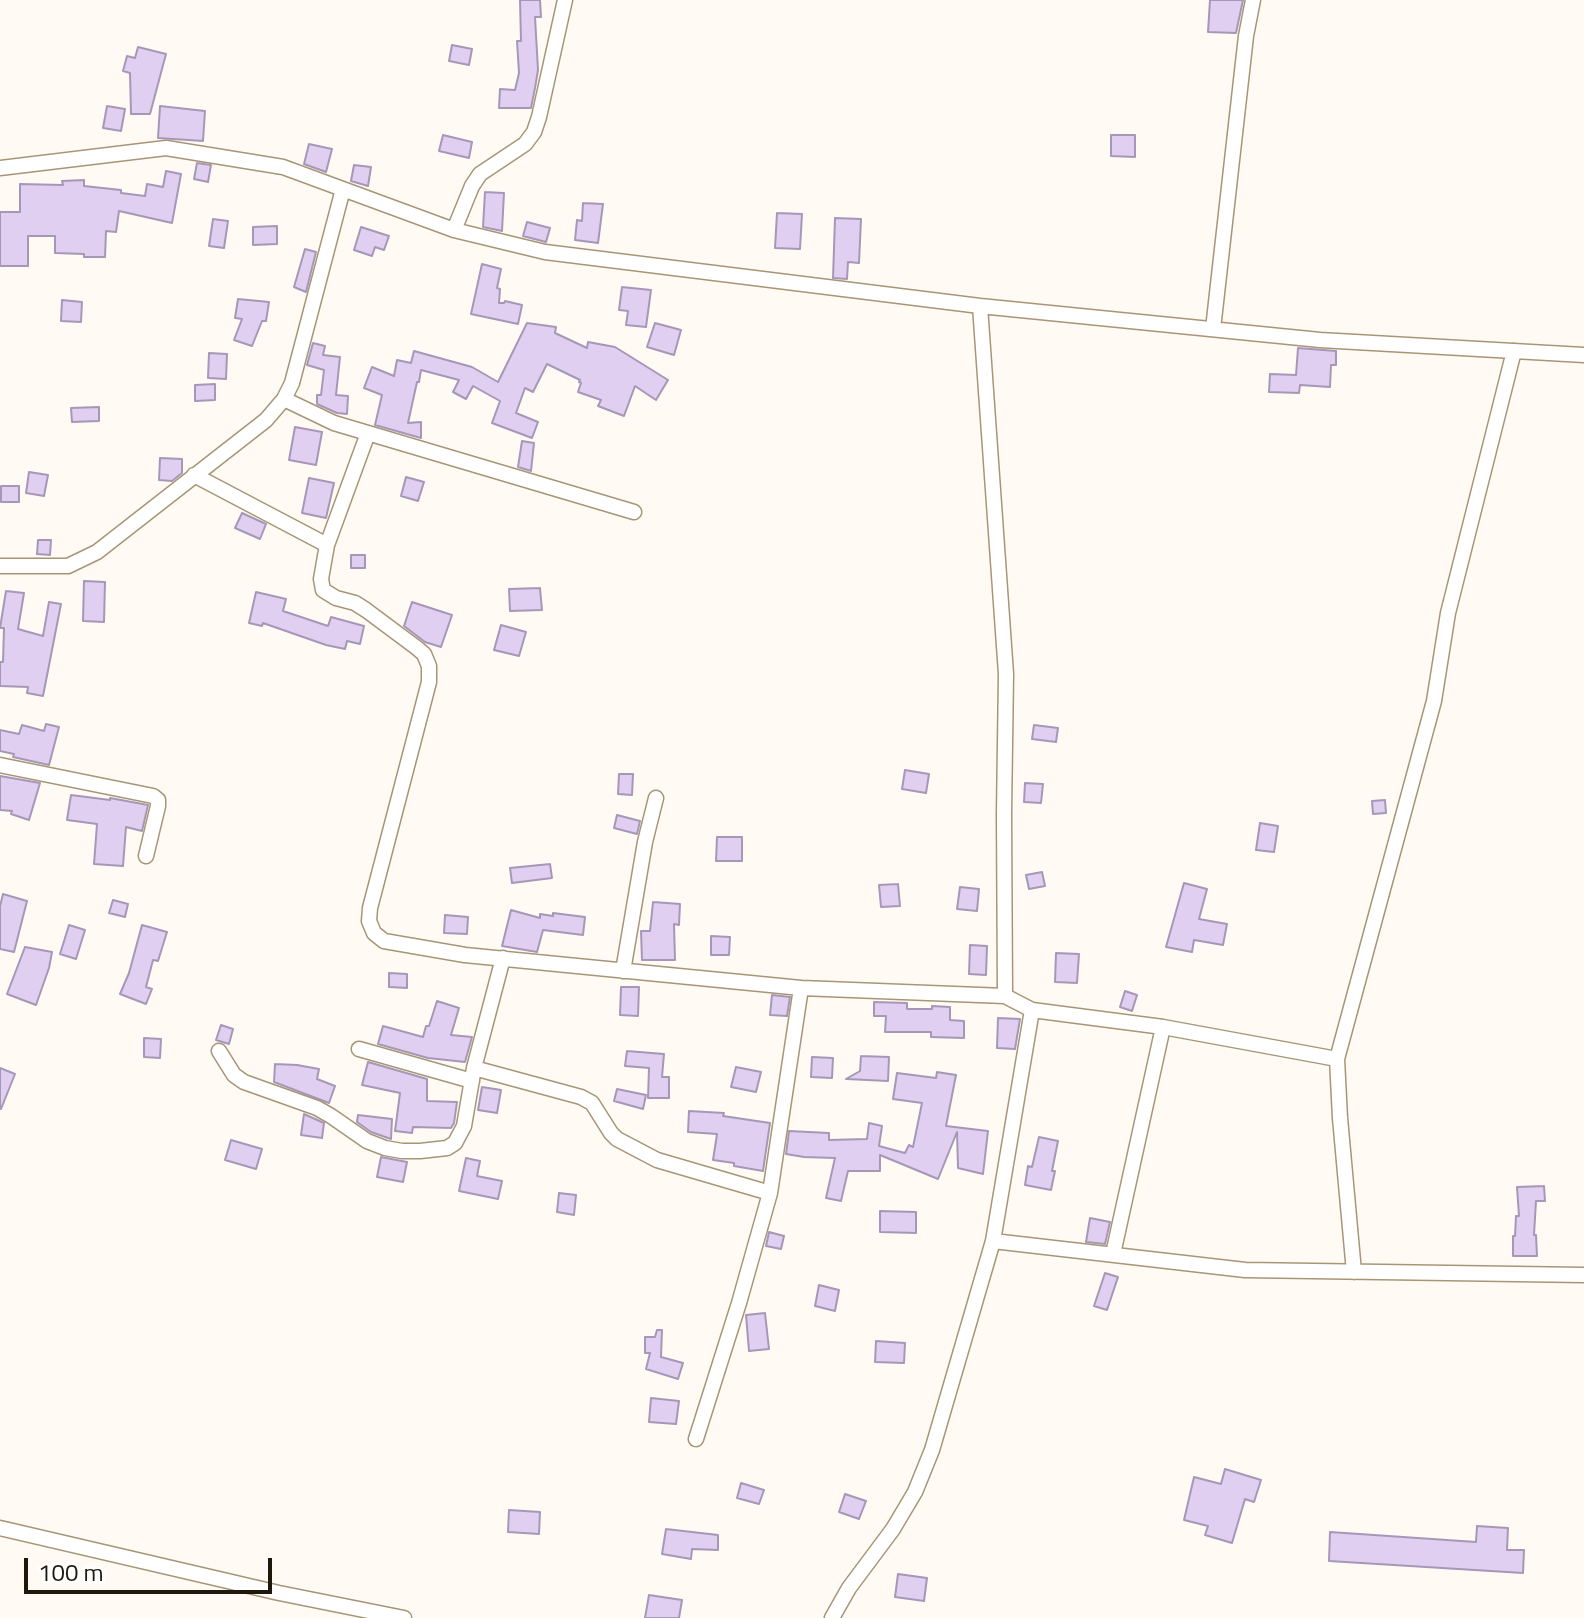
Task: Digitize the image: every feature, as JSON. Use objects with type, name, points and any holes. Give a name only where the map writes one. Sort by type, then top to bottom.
[{"type":"street","points":[[454,230],[480,174],[525,144],[534,132],[565,0]]},
{"type":"street","points":[[1213,329],[1246,36],[1253,0]]},
{"type":"street","points":[[0,168],[166,148],[283,167],[454,230],[545,252],[980,306],[1320,340],[1584,355]]},
{"type":"street","points":[[0,566],[68,566],[79,562],[97,552],[266,420],[284,399],[292,383],[343,189]]},
{"type":"street","points":[[980,306],[1006,674],[1005,996]]},
{"type":"street","points":[[1354,1272],[1337,1059],[1434,701],[1448,613],[1514,351]]},
{"type":"street","points":[[284,399],[334,423],[634,512]]},
{"type":"street","points":[[368,433],[327,545],[321,579],[323,590],[366,610],[424,654],[429,666],[429,682],[370,908],[369,921],[374,933],[384,941],[465,955],[801,988],[1005,996],[1032,1010],[1163,1027],[1337,1059]]},
{"type":"street","points":[[194,475],[327,545]]},
{"type":"street","points":[[0,765],[153,796],[158,800],[158,806],[146,856]]},
{"type":"street","points":[[623,971],[643,852],[656,798]]},
{"type":"street","points":[[219,1051],[234,1075],[244,1082],[317,1108],[367,1141],[402,1151],[447,1148],[455,1143],[464,1126],[473,1074],[503,958]]},
{"type":"street","points":[[696,1439],[770,1193],[801,988]]},
{"type":"street","points":[[832,1618],[849,1588],[893,1529],[915,1492],[932,1450],[993,1241],[1032,1010]]},
{"type":"street","points":[[1113,1254],[1163,1027]]},
{"type":"street","points":[[359,1049],[581,1097],[592,1103],[617,1139],[657,1160],[770,1193]]},
{"type":"street","points":[[993,1241],[1245,1270],[1584,1275]]},
{"type":"street","points":[[0,1528],[279,1593],[404,1618]]},
{"type":"building","points":[[520,0],[540,0],[541,17],[535,17],[538,70],[535,88],[531,108],[499,108],[500,89],[515,90],[519,73],[517,41],[521,41]]},
{"type":"building","points":[[1210,0],[1243,0],[1236,33],[1208,32]]},
{"type":"building","points":[[452,45],[472,49],[469,65],[449,61]]},
{"type":"building","points":[[138,47],[166,54],[150,114],[131,114],[130,73],[123,71],[127,56],[135,58]]},
{"type":"building","points":[[107,106],[125,109],[121,131],[103,128]]},
{"type":"building","points":[[160,106],[205,111],[203,141],[158,138]]},
{"type":"building","points":[[443,135],[472,142],[469,158],[439,151]]},
{"type":"building","points":[[1111,135],[1135,135],[1135,157],[1111,156]]},
{"type":"building","points":[[309,144],[332,149],[326,172],[304,164]]},
{"type":"building","points":[[197,163],[211,165],[208,182],[194,179]]},
{"type":"building","points":[[354,165],[371,167],[368,186],[351,181]]},
{"type":"building","points":[[166,171],[181,174],[172,223],[119,211],[116,232],[106,231],[105,257],[55,253],[55,236],[28,236],[28,266],[0,266],[0,212],[20,212],[20,184],[63,185],[62,181],[84,180],[84,186],[145,196],[147,184],[163,187]]},
{"type":"building","points":[[485,192],[504,193],[502,231],[483,227]]},
{"type":"building","points":[[583,203],[603,204],[598,243],[575,240],[577,220],[582,221]]},
{"type":"building","points":[[777,213],[802,214],[800,249],[775,248]]},
{"type":"building","points":[[835,218],[861,219],[859,263],[848,262],[847,279],[833,278]]},
{"type":"building","points":[[213,219],[228,221],[224,248],[209,246]]},
{"type":"building","points":[[527,222],[550,228],[546,242],[523,236]]},
{"type":"building","points":[[277,226],[277,244],[253,245],[253,227]]},
{"type":"building","points":[[361,227],[389,236],[384,250],[375,247],[372,256],[354,250]]},
{"type":"building","points":[[305,249],[316,252],[306,292],[294,287]]},
{"type":"building","points":[[482,264],[501,269],[497,288],[500,289],[499,303],[505,301],[522,305],[518,324],[471,314]]},
{"type":"building","points":[[622,287],[651,290],[646,327],[626,325],[628,311],[619,310]]},
{"type":"building","points":[[238,299],[269,302],[266,321],[262,321],[252,346],[234,340],[242,319],[235,318]]},
{"type":"building","points":[[62,300],[82,302],[81,322],[61,321]]},
{"type":"building","points":[[527,323],[556,327],[555,333],[587,348],[588,342],[615,347],[668,380],[656,400],[635,386],[624,416],[598,406],[601,400],[578,392],[580,380],[547,364],[533,392],[525,388],[516,413],[538,422],[532,438],[492,423],[500,401],[473,386],[466,399],[453,392],[459,380],[421,370],[408,423],[421,422],[421,438],[375,425],[382,395],[364,388],[372,367],[394,376],[397,360],[411,363],[414,351],[472,367],[498,382]]},
{"type":"building","points":[[655,323],[681,330],[674,355],[647,347]]},
{"type":"building","points":[[313,343],[325,346],[323,355],[340,357],[336,395],[348,396],[347,414],[317,404],[324,370],[307,365]]},
{"type":"building","points":[[1298,348],[1336,351],[1336,365],[1331,365],[1330,387],[1300,385],[1299,393],[1269,392],[1270,374],[1296,375]]},
{"type":"building","points":[[209,353],[227,354],[226,379],[208,378]]},
{"type":"building","points":[[215,384],[215,400],[195,401],[195,385]]},
{"type":"building","points":[[99,407],[99,421],[72,422],[71,408]]},
{"type":"building","points":[[295,427],[322,432],[316,465],[289,460]]},
{"type":"building","points":[[522,441],[534,443],[531,471],[518,467]]},
{"type":"building","points":[[160,458],[182,459],[182,473],[172,481],[159,480]]},
{"type":"building","points":[[29,472],[48,475],[44,496],[26,493]]},
{"type":"building","points":[[406,477],[424,482],[418,501],[401,496]]},
{"type":"building","points":[[309,478],[334,483],[326,518],[302,513]]},
{"type":"building","points":[[1,486],[19,486],[19,502],[1,502]]},
{"type":"building","points":[[242,513],[266,524],[260,539],[235,528]]},
{"type":"building","points":[[38,540],[51,540],[50,555],[37,554]]},
{"type":"building","points":[[351,555],[365,555],[365,568],[351,568]]},
{"type":"building","points":[[84,581],[105,582],[104,622],[83,621]]},
{"type":"building","points":[[540,588],[542,610],[510,611],[509,589]]},
{"type":"building","points":[[6,591],[24,593],[18,629],[43,636],[49,602],[61,604],[43,696],[27,693],[28,687],[0,686],[4,628],[0,628]]},
{"type":"building","points":[[256,592],[286,599],[283,611],[328,626],[331,617],[364,626],[360,644],[347,641],[345,649],[263,623],[262,626],[249,623]]},
{"type":"building","points":[[412,602],[452,615],[441,647],[425,642],[404,626]]},
{"type":"building","points":[[501,625],[526,632],[519,656],[494,650]]},
{"type":"building","points":[[46,724],[59,727],[49,765],[0,751],[0,730],[19,734],[22,725],[44,731]]},
{"type":"building","points":[[1034,725],[1058,728],[1056,742],[1032,739]]},
{"type":"building","points":[[905,770],[929,774],[926,793],[902,789]]},
{"type":"building","points":[[619,774],[633,774],[632,795],[618,794]]},
{"type":"building","points":[[0,776],[40,783],[29,820],[11,814],[12,811],[0,810]]},
{"type":"building","points":[[1025,783],[1043,784],[1041,803],[1024,802]]},
{"type":"building","points":[[71,795],[148,805],[142,831],[126,827],[123,866],[94,864],[97,824],[67,820]]},
{"type":"building","points":[[1385,800],[1386,813],[1373,814],[1372,801]]},
{"type":"building","points":[[617,815],[640,821],[637,834],[614,828]]},
{"type":"building","points":[[1260,823],[1278,826],[1274,852],[1256,850]]},
{"type":"building","points":[[717,837],[742,837],[742,861],[716,861]]},
{"type":"building","points":[[550,864],[552,878],[512,883],[510,868]]},
{"type":"building","points":[[1042,872],[1045,886],[1029,889],[1026,875]]},
{"type":"building","points":[[1184,883],[1207,889],[1199,919],[1227,924],[1223,945],[1194,940],[1192,952],[1166,947]]},
{"type":"building","points":[[898,884],[900,906],[881,907],[879,885]]},
{"type":"building","points":[[960,887],[979,889],[977,911],[957,909]]},
{"type":"building","points":[[3,894],[27,901],[14,952],[0,949]]},
{"type":"building","points":[[113,900],[128,904],[125,917],[109,913]]},
{"type":"building","points":[[653,902],[680,904],[679,925],[674,924],[675,960],[642,960],[641,931],[650,931]]},
{"type":"building","points":[[511,910],[540,918],[540,914],[553,916],[553,913],[585,917],[583,935],[543,930],[537,952],[502,946]]},
{"type":"building","points":[[445,915],[468,917],[467,934],[444,933]]},
{"type":"building","points":[[69,925],[85,930],[76,959],[60,954]]},
{"type":"building","points":[[142,925],[167,932],[158,961],[153,960],[146,987],[152,989],[146,1004],[120,994]]},
{"type":"building","points":[[711,936],[730,937],[729,955],[711,955]]},
{"type":"building","points":[[970,945],[987,946],[986,975],[969,974]]},
{"type":"building","points":[[25,947],[52,952],[36,1005],[7,994]]},
{"type":"building","points":[[1056,953],[1079,954],[1077,983],[1055,982]]},
{"type":"building","points":[[389,973],[407,974],[407,988],[389,987]]},
{"type":"building","points":[[621,987],[639,987],[638,1016],[620,1015]]},
{"type":"building","points":[[1125,991],[1137,995],[1132,1011],[1120,1007]]},
{"type":"building","points":[[772,995],[790,997],[787,1016],[770,1015]]},
{"type":"building","points":[[437,1001],[459,1008],[451,1035],[472,1037],[465,1062],[428,1058],[378,1044],[383,1026],[423,1037]]},
{"type":"building","points":[[874,1002],[907,1003],[907,1009],[950,1007],[950,1020],[964,1021],[964,1038],[931,1037],[931,1032],[885,1032],[886,1016],[874,1016]]},
{"type":"building","points":[[998,1018],[1020,1019],[1015,1049],[997,1048]]},
{"type":"building","points":[[221,1025],[233,1029],[229,1044],[216,1040]]},
{"type":"building","points":[[144,1038],[161,1039],[160,1058],[144,1057]]},
{"type":"building","points":[[627,1051],[664,1054],[662,1077],[669,1077],[669,1098],[648,1098],[649,1068],[625,1066]]},
{"type":"building","points":[[861,1056],[889,1057],[888,1081],[846,1079],[860,1071]]},
{"type":"building","points":[[812,1057],[833,1058],[832,1078],[811,1077]]},
{"type":"building","points":[[368,1062],[427,1079],[427,1101],[457,1102],[451,1128],[413,1127],[412,1133],[395,1131],[400,1093],[362,1085]]},
{"type":"building","points":[[275,1064],[319,1069],[317,1079],[335,1086],[329,1103],[274,1082]]},
{"type":"building","points":[[736,1067],[761,1072],[756,1092],[731,1087]]},
{"type":"building","points":[[0,1068],[15,1074],[1,1109],[0,1109]]},
{"type":"building","points":[[937,1072],[956,1075],[946,1126],[988,1131],[983,1174],[958,1168],[957,1132],[938,1179],[880,1155],[880,1171],[848,1171],[841,1201],[826,1198],[835,1158],[786,1154],[789,1131],[829,1133],[829,1140],[867,1139],[869,1123],[882,1126],[879,1146],[905,1153],[909,1145],[913,1147],[922,1103],[893,1099],[897,1073],[936,1078]]},
{"type":"building","points":[[482,1087],[501,1090],[497,1113],[478,1110]]},
{"type":"building","points":[[617,1089],[646,1095],[643,1109],[614,1101]]},
{"type":"building","points":[[689,1111],[724,1113],[723,1116],[770,1123],[763,1171],[713,1160],[717,1134],[688,1132]]},
{"type":"building","points":[[304,1114],[324,1123],[322,1138],[301,1135]]},
{"type":"building","points":[[358,1115],[392,1119],[391,1139],[371,1132],[357,1122]]},
{"type":"building","points":[[1039,1137],[1058,1141],[1051,1190],[1025,1185],[1028,1166],[1032,1167]]},
{"type":"building","points":[[231,1140],[262,1149],[256,1169],[225,1160]]},
{"type":"building","points":[[381,1157],[407,1162],[403,1182],[377,1177]]},
{"type":"building","points":[[466,1158],[480,1161],[477,1176],[502,1181],[498,1199],[459,1191]]},
{"type":"building","points":[[1544,1186],[1545,1201],[1536,1201],[1534,1235],[1537,1256],[1513,1256],[1516,1216],[1519,1216],[1517,1187]]},
{"type":"building","points":[[559,1193],[576,1195],[574,1215],[557,1212]]},
{"type":"building","points":[[880,1211],[916,1212],[916,1233],[880,1232]]},
{"type":"building","points":[[1090,1218],[1110,1222],[1105,1244],[1086,1242]]},
{"type":"building","points":[[769,1232],[784,1236],[781,1249],[766,1246]]},
{"type":"building","points":[[1105,1273],[1118,1277],[1107,1310],[1094,1306]]},
{"type":"building","points":[[819,1285],[839,1290],[835,1311],[815,1306]]},
{"type":"building","points":[[765,1313],[769,1349],[749,1351],[746,1315]]},
{"type":"building","points":[[657,1330],[662,1330],[661,1357],[683,1363],[678,1379],[646,1369],[650,1353],[645,1353],[645,1337],[655,1337]]},
{"type":"building","points":[[876,1341],[905,1343],[904,1363],[875,1362]]},
{"type":"building","points":[[651,1398],[679,1401],[676,1424],[649,1422]]},
{"type":"building","points":[[1225,1469],[1261,1480],[1254,1502],[1245,1499],[1232,1543],[1205,1535],[1208,1526],[1184,1520],[1194,1477],[1221,1484]]},
{"type":"building","points":[[741,1483],[764,1490],[759,1504],[737,1498]]},
{"type":"building","points":[[845,1494],[866,1501],[859,1519],[839,1512]]},
{"type":"building","points":[[509,1510],[540,1512],[539,1534],[508,1532]]},
{"type":"building","points":[[1477,1526],[1508,1528],[1507,1550],[1524,1550],[1523,1573],[1329,1561],[1330,1532],[1476,1542]]},
{"type":"building","points":[[666,1529],[718,1535],[718,1550],[692,1549],[691,1559],[662,1554]]},
{"type":"building","points":[[898,1574],[927,1578],[924,1601],[895,1597]]},
{"type":"building","points":[[649,1595],[682,1600],[679,1618],[645,1618]]}]
